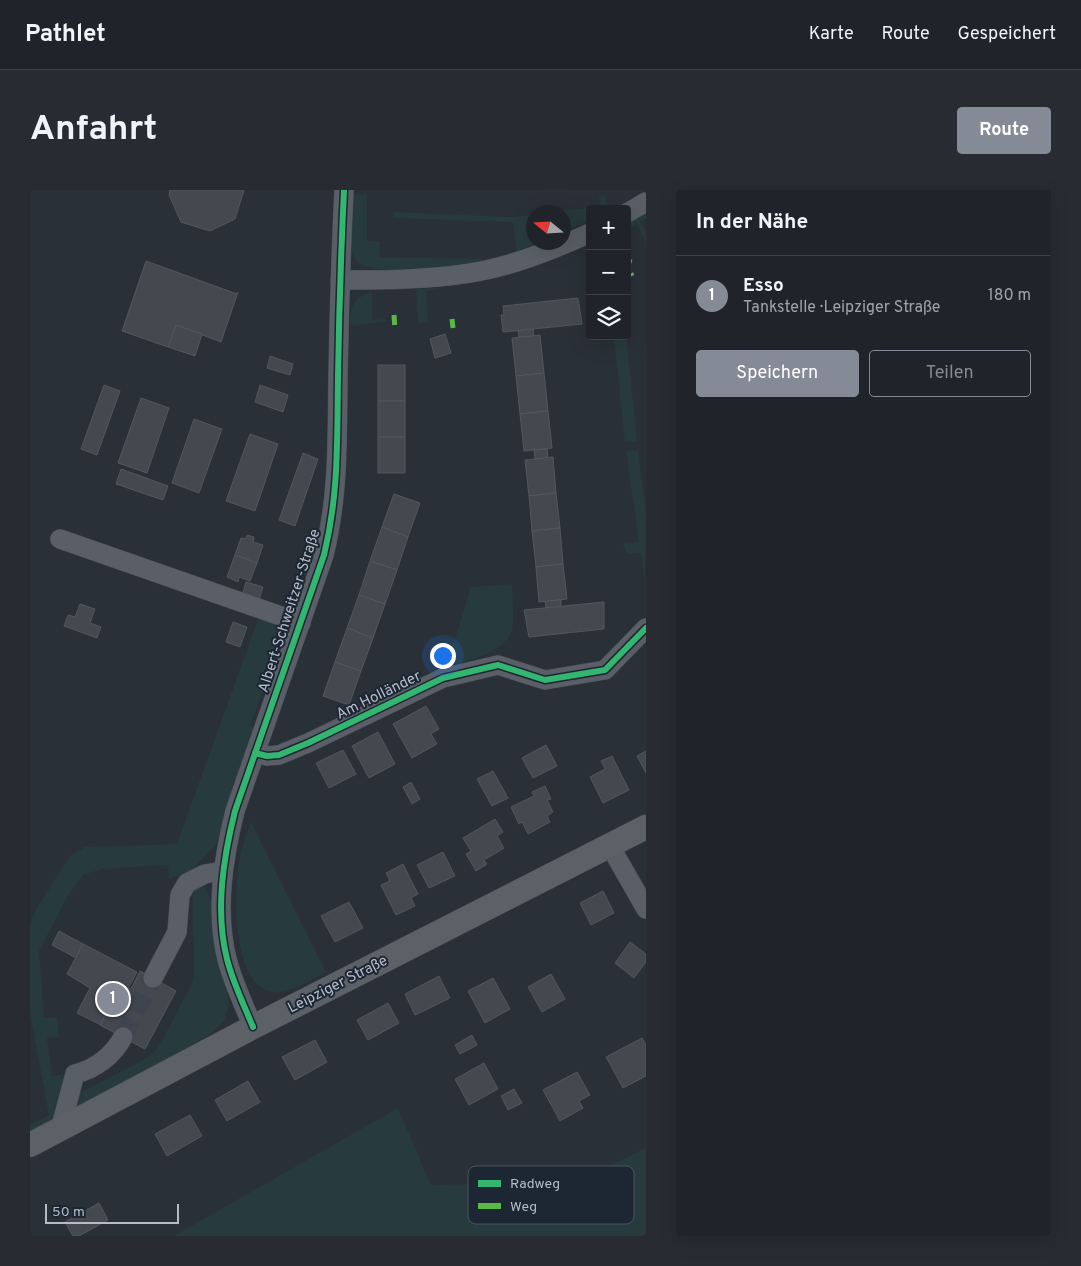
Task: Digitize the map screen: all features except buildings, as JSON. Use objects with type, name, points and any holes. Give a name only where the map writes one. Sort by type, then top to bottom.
[{"type":"main road","name":"Leipziger Straße","points":[[30,1145],[253,1027],[646,827]]},
{"type":"street","name":"Albert-Schweitzer-Straße","points":[[253,1027],[227,959],[221,906],[225,849],[235,811],[324,555],[336,492],[340,280],[344,190]]},
{"type":"street","points":[[631,211],[646,202]]},
{"type":"street","points":[[340,280],[401,279],[472,273],[499,267],[586,234]]},
{"type":"street","points":[[60,539],[301,623]]},
{"type":"street","name":"Am Holländer","points":[[255,753],[266,756],[278,755],[308,743],[443,678],[498,665],[545,680],[605,670],[646,628]]},
{"type":"street","points":[[610,846],[646,909]]},
{"type":"street","points":[[153,978],[177,932],[180,894],[187,883],[205,874],[223,871]]},
{"type":"street","points":[[60,1130],[75,1074],[90,1070],[117,1049],[123,1037]]},
{"type":"green space","points":[[367,194],[367,241],[380,241],[379,257],[482,259],[483,261],[396,270],[364,266],[355,259],[353,253],[350,237],[350,219],[352,195]]},
{"type":"green space","points":[[604,195],[607,205],[601,205],[599,196]]},
{"type":"green space","points":[[586,208],[586,222],[571,229],[571,210]]},
{"type":"green space","points":[[393,212],[512,217],[526,216],[526,248],[517,251],[513,222],[393,218]]},
{"type":"green space","points":[[646,212],[646,218],[640,222],[646,232],[646,242],[637,225],[631,228],[631,221]]},
{"type":"green space","points":[[440,288],[426,291],[428,322],[418,323],[416,289]]},
{"type":"green space","points":[[372,291],[373,320],[386,319],[386,322],[350,325],[354,304],[361,297]]},
{"type":"green space","points":[[614,340],[626,340],[637,441],[625,442]]},
{"type":"green space","points":[[638,450],[646,513],[645,582],[641,553],[627,554],[623,544],[639,542],[626,451]]},
{"type":"green space","points":[[512,584],[513,623],[511,633],[505,641],[488,653],[446,668],[471,587]]},
{"type":"green space","points":[[260,614],[285,625],[288,634],[267,694],[262,693],[250,726],[256,728],[233,789],[216,845],[190,871],[169,879],[168,865],[102,869],[83,875],[68,895],[39,951],[44,1018],[57,1017],[59,1037],[47,1038],[52,1076],[66,1074],[54,1121],[30,1137],[30,1125],[49,1115],[30,1012],[30,924],[35,911],[70,856],[85,847],[177,844]]},
{"type":"green space","points":[[251,822],[326,972],[287,991],[274,992],[260,987],[250,975],[243,959],[239,940],[236,901],[240,857]]},
{"type":"green space","points":[[198,886],[205,888],[211,900],[219,960],[229,1003],[224,1021],[213,1032],[74,1114],[78,1094],[147,1058],[158,1048],[194,980],[193,890]]},
{"type":"green space","points":[[398,1108],[431,1185],[468,1184],[468,1224],[634,1224],[634,1166],[609,1166],[646,1148],[646,1236],[174,1236]]},
{"type":"tunnel","points":[[123,1037],[153,978]]},
{"type":"marked path","points":[[394,315],[395,330]]},
{"type":"marked path","points":[[452,319],[453,328]]},
{"type":"cycle path","points":[[253,1027],[232,977],[223,941],[221,904],[224,866],[235,811],[324,555],[329,532],[335,488],[337,444],[344,190]]},
{"type":"cycle path","points":[[255,753],[267,756],[279,755],[443,678],[498,665],[545,680],[605,670],[646,628]]},
{"type":"place","name":"Esso","points":[[113,999]]}]
